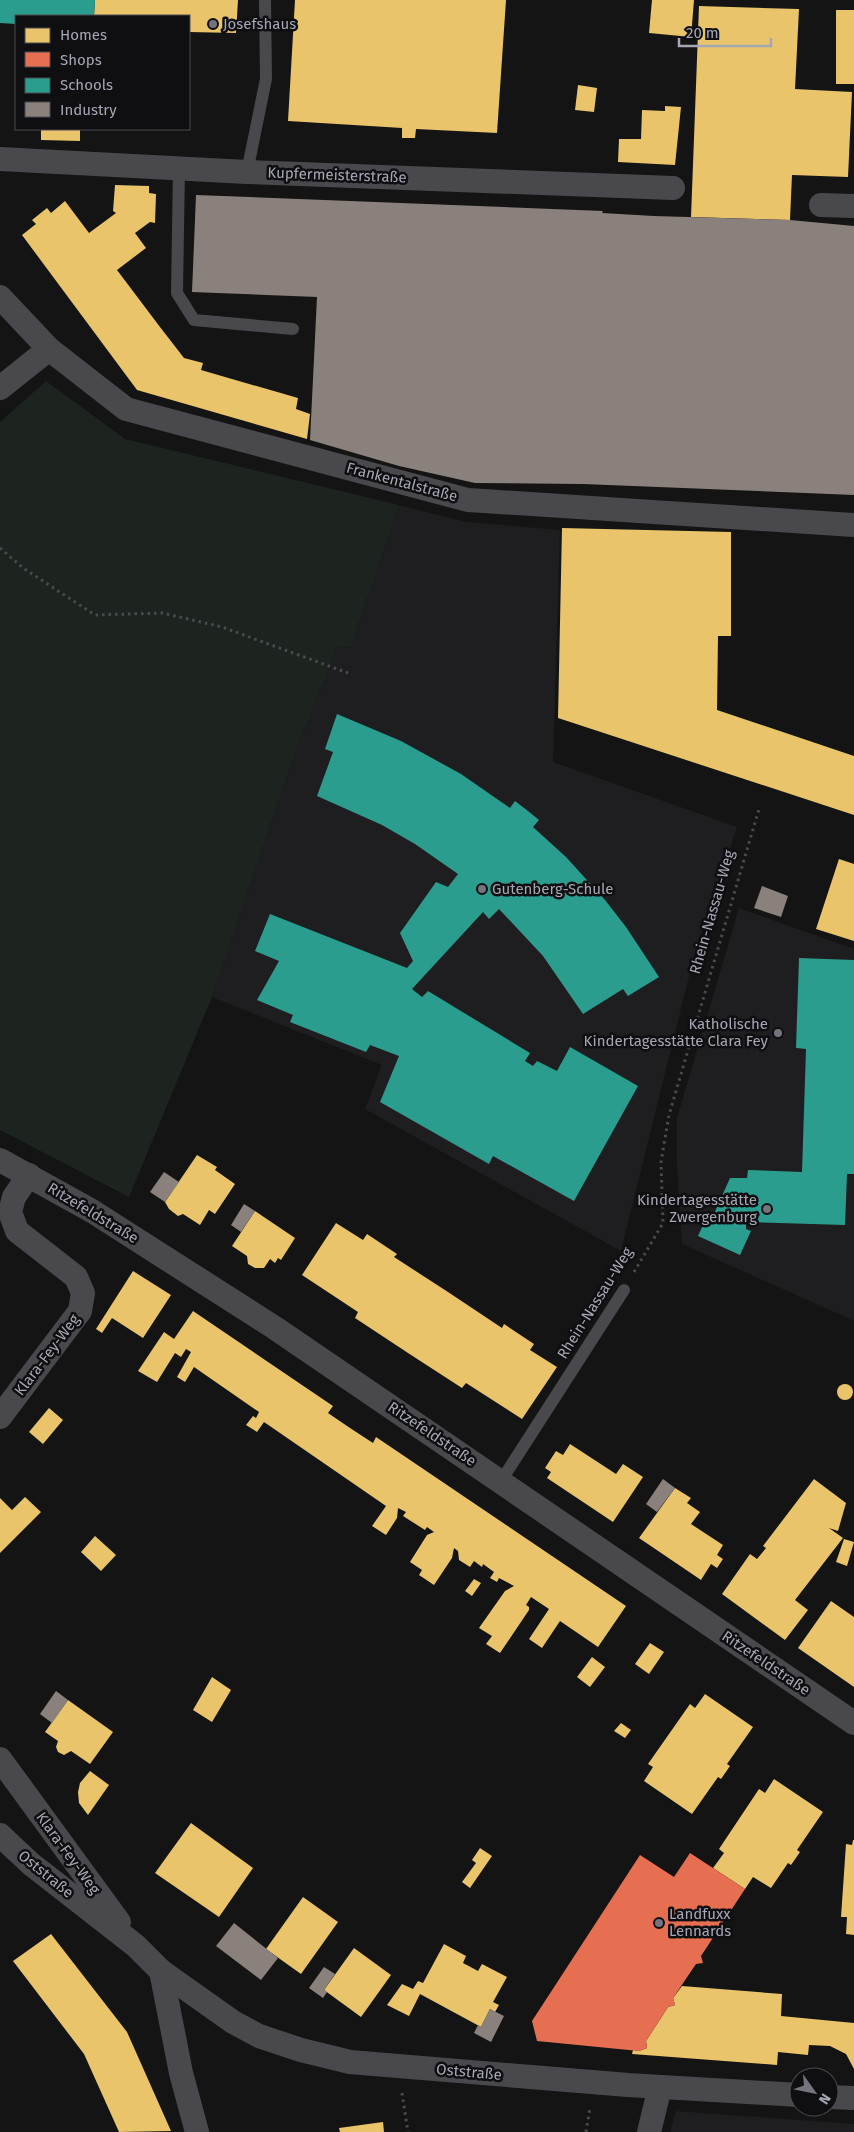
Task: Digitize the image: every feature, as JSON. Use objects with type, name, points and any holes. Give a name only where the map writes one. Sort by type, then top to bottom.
[{"type":"street","name":"Kupfermeisterstraße","points":[[0,159],[247,172],[673,188]]},
{"type":"street","points":[[821,205],[854,206]]},
{"type":"street","name":"Frankentalstraße","points":[[0,297],[49,349],[126,409],[468,500],[854,525]]},
{"type":"street","points":[[0,388],[49,349]]},
{"type":"street","name":"Ritzefeldstraße","points":[[0,1160],[92,1211],[275,1328],[854,1723]]},
{"type":"street","name":"Klara-Fey-Weg","points":[[0,1417],[80,1312],[84,1292],[76,1276],[17,1232],[10,1212],[14,1197],[29,1175]]},
{"type":"street","name":"Klara-Fey-Weg","points":[[0,1759],[136,1946]]},
{"type":"street","name":"Oststraße","points":[[0,1835],[31,1864],[136,1946],[161,1971],[233,2022],[259,2036],[301,2050],[350,2062],[660,2087],[789,2094]]},
{"type":"street","points":[[161,1971],[181,2073],[197,2132]]},
{"type":"street","points":[[649,2132],[660,2087]]},
{"type":"street","points":[[839,2097],[854,2098]]},
{"type":"lane","points":[[247,172],[266,79],[265,0]]},
{"type":"lane","points":[[179,168],[177,293],[194,320],[294,329]]},
{"type":"lane","name":"Rhein-Nassau-Weg","points":[[501,1481],[624,1290]]},
{"type":"path","points":[[0,548],[23,568],[95,615],[163,613],[222,627],[348,673]]},
{"type":"path","name":"Rhein-Nassau-Weg","points":[[624,1290],[663,1223],[662,1162],[669,1115],[759,810]]},
{"type":"path","points":[[398,2066],[408,2132]]},
{"type":"shaded area","points":[[46,381],[125,439],[399,505],[351,647],[337,648],[295,753],[212,997],[129,1197],[0,1130],[0,422]]},
{"type":"shaded area","name":"Gutenberg-Schule","points":[[399,505],[466,522],[560,530],[553,762],[737,827],[695,952],[621,1251],[365,1109],[382,1065],[212,997],[295,753],[337,648],[351,647]]},
{"type":"shaded area","name":"Katholische Kindertagesstätte Clara Fey","points":[[739,908],[854,949],[854,1321],[682,1244],[677,1164],[677,1118]]},
{"type":"shaded area","points":[[676,2111],[854,2124],[854,2132],[670,2132]]},
{"type":"building: Homes","name":"Josefshaus","points":[[95,0],[238,0],[236,33],[190,32],[190,15],[94,15]]},
{"type":"building: Homes","points":[[295,0],[506,0],[497,133],[416,129],[415,138],[402,138],[402,128],[288,121]]},
{"type":"building: Homes","points":[[652,0],[694,0],[691,37],[649,33]]},
{"type":"building: Homes","points":[[699,6],[799,9],[795,89],[852,92],[848,177],[792,175],[790,220],[691,217]]},
{"type":"building: Homes","points":[[836,10],[854,10],[854,84],[836,84]]},
{"type":"building: Homes","points":[[578,85],[597,88],[594,112],[575,110]]},
{"type":"building: Homes","points":[[665,106],[681,107],[675,165],[618,162],[619,139],[641,139],[642,110],[665,111]]},
{"type":"building: Homes","points":[[41,130],[80,130],[80,141],[41,140]]},
{"type":"building: Homes","points":[[115,185],[149,186],[149,193],[156,194],[155,223],[150,222],[135,233],[146,248],[117,270],[160,327],[184,358],[203,363],[201,370],[298,398],[296,409],[310,414],[307,439],[137,390],[22,235],[36,224],[32,220],[47,208],[51,213],[65,201],[89,233],[116,213],[113,211]]},
{"type":"building: Homes","points":[[562,528],[731,532],[731,636],[718,636],[717,710],[854,756],[854,815],[558,718]]},
{"type":"building: Homes","points":[[839,859],[854,864],[854,941],[816,929]]},
{"type":"building: Homes","points":[[197,1155],[217,1167],[215,1170],[235,1184],[215,1214],[209,1210],[200,1225],[183,1214],[178,1216],[169,1209],[165,1202]]},
{"type":"building: Homes","points":[[255,1211],[295,1238],[281,1260],[278,1258],[275,1263],[270,1259],[264,1268],[255,1268],[248,1264],[247,1256],[232,1246]]},
{"type":"building: Homes","points":[[336,1223],[363,1240],[367,1234],[397,1254],[394,1257],[502,1328],[504,1324],[534,1344],[530,1350],[557,1367],[522,1419],[466,1383],[462,1388],[408,1353],[355,1318],[358,1312],[302,1275]]},
{"type":"building: Homes","points":[[133,1271],[171,1295],[143,1338],[112,1318],[102,1333],[96,1329]]},
{"type":"building: Homes","points":[[193,1311],[333,1406],[328,1413],[350,1428],[373,1443],[376,1437],[626,1606],[598,1647],[560,1621],[542,1648],[529,1639],[549,1609],[531,1597],[526,1605],[529,1607],[529,1610],[500,1653],[486,1644],[492,1636],[479,1628],[505,1591],[514,1586],[499,1578],[497,1582],[490,1578],[494,1572],[483,1564],[482,1567],[474,1561],[470,1567],[459,1560],[458,1551],[454,1548],[452,1558],[434,1585],[419,1575],[422,1570],[410,1562],[427,1535],[434,1532],[427,1527],[425,1530],[403,1516],[406,1512],[398,1508],[397,1518],[386,1535],[372,1526],[386,1506],[264,1422],[257,1432],[246,1425],[253,1416],[256,1418],[259,1412],[194,1367],[185,1382],[177,1377],[191,1352],[186,1349],[181,1357],[175,1353],[157,1382],[138,1371],[164,1332],[174,1339]]},
{"type":"building: Homes","points":[[842,1384],[848,1384],[853,1389],[851,1398],[842,1400],[837,1395],[837,1389]]},
{"type":"building: Homes","points":[[49,1408],[63,1420],[43,1444],[29,1432]]},
{"type":"building: Homes","points":[[570,1444],[616,1474],[623,1464],[643,1477],[613,1522],[547,1478],[551,1472],[545,1468],[556,1451],[563,1455]]},
{"type":"building: Homes","points":[[814,1479],[846,1503],[838,1531],[829,1528],[843,1538],[795,1600],[808,1610],[785,1640],[722,1594],[750,1554],[757,1559],[766,1548],[763,1546]]},
{"type":"building: Homes","points":[[675,1488],[691,1498],[687,1503],[700,1512],[691,1524],[723,1545],[717,1555],[723,1559],[717,1568],[711,1564],[701,1580],[639,1538]]},
{"type":"building: Homes","points":[[25,1497],[41,1512],[0,1553],[0,1498],[12,1510]]},
{"type":"building: Homes","points":[[95,1536],[116,1555],[101,1571],[81,1552]]},
{"type":"building: Homes","points":[[844,1539],[854,1542],[847,1566],[836,1562]]},
{"type":"building: Homes","points":[[474,1579],[481,1583],[472,1596],[465,1591]]},
{"type":"building: Homes","points":[[831,1601],[854,1617],[854,1687],[798,1648]]},
{"type":"building: Homes","points":[[650,1643],[664,1652],[649,1674],[635,1664]]},
{"type":"building: Homes","points":[[592,1657],[605,1667],[590,1687],[577,1677]]},
{"type":"building: Homes","points":[[212,1677],[231,1690],[212,1722],[193,1710]]},
{"type":"building: Homes","points":[[705,1694],[753,1727],[727,1764],[730,1766],[721,1779],[718,1777],[692,1814],[644,1781],[653,1767],[648,1764],[690,1704],[695,1708]]},
{"type":"building: Homes","points":[[68,1700],[113,1732],[90,1764],[71,1751],[64,1755],[58,1752],[56,1747],[58,1741],[45,1732]]},
{"type":"building: Homes","points":[[621,1723],[631,1730],[625,1738],[614,1731]]},
{"type":"building: Homes","points":[[90,1771],[109,1785],[88,1815],[79,1803],[78,1792],[80,1783]]},
{"type":"building: Homes","points":[[774,1779],[823,1812],[797,1850],[800,1852],[791,1865],[788,1863],[771,1888],[753,1877],[745,1889],[713,1868],[724,1853],[719,1849],[759,1789],[765,1793]]},
{"type":"building: Homes","points":[[191,1823],[253,1868],[219,1917],[155,1873]]},
{"type":"building: Homes","points":[[853,1840],[854,1935],[846,1934],[847,1917],[841,1917],[846,1844],[852,1845]]},
{"type":"building: Homes","points":[[480,1848],[492,1856],[470,1888],[462,1882],[476,1863],[472,1860]]},
{"type":"building: Homes","points":[[303,1897],[338,1922],[301,1974],[266,1949]]},
{"type":"building: Homes","points":[[51,1934],[127,2032],[171,2131],[119,2132],[84,2054],[13,1961]]},
{"type":"building: Homes","points":[[444,1944],[466,1956],[463,1963],[478,1971],[482,1964],[507,1977],[493,2002],[499,2005],[495,2012],[490,2009],[481,2027],[420,1994],[409,2016],[387,2005],[402,1984],[413,1989],[418,1981],[423,1983]]},
{"type":"building: Homes","points":[[354,1948],[391,1975],[361,2017],[324,1990]]},
{"type":"building: Homes","points":[[682,1986],[782,1994],[781,2016],[854,2023],[854,2069],[846,2054],[830,2046],[809,2045],[808,2055],[778,2052],[777,2065],[632,2054],[633,2050],[639,2051],[647,2048],[646,2041],[668,2007],[675,2005],[673,1998]]},
{"type":"building: Homes","points":[[383,2122],[384,2132],[340,2132],[339,2128]]},
{"type":"building: Shops","name":"Landfuxx Lennards","points":[[690,1853],[745,1889],[701,1956],[703,1963],[696,1964],[673,1998],[675,2005],[668,2007],[646,2041],[647,2048],[639,2051],[537,2041],[532,2021],[640,1855],[674,1877]]},
{"type":"building: Schools","points":[[0,0],[95,0],[94,15],[15,15],[15,24],[0,23]]},
{"type":"building: Schools","points":[[337,714],[401,741],[461,774],[510,808],[515,801],[528,811],[539,820],[533,827],[566,857],[605,900],[626,927],[659,977],[628,996],[623,989],[583,1014],[543,956],[499,909],[489,919],[483,912],[412,989],[422,997],[428,991],[530,1053],[525,1061],[533,1066],[537,1061],[557,1071],[570,1047],[638,1086],[574,1201],[493,1156],[489,1164],[380,1102],[399,1056],[370,1045],[366,1052],[290,1022],[293,1015],[257,1000],[279,961],[255,951],[270,914],[407,968],[413,961],[400,933],[436,882],[448,887],[458,874],[415,844],[382,825],[317,796],[333,752],[325,749]]},
{"type":"building: Schools","points":[[799,958],[854,960],[854,1174],[847,1174],[845,1225],[746,1222],[746,1229],[751,1231],[740,1255],[698,1236],[709,1212],[714,1214],[730,1178],[747,1178],[748,1170],[802,1172],[806,1049],[796,1048]]},
{"type":"building: Industry","points":[[196,195],[603,211],[602,213],[790,220],[854,226],[854,495],[583,484],[475,483],[399,466],[310,440],[317,297],[192,292]]},
{"type":"building: Industry","points":[[762,886],[788,896],[781,917],[754,908]]},
{"type":"building: Industry","points":[[164,1172],[179,1182],[165,1202],[150,1192]]},
{"type":"building: Industry","points":[[244,1204],[255,1211],[241,1232],[231,1225]]},
{"type":"building: Industry","points":[[663,1479],[675,1488],[657,1512],[646,1504]]},
{"type":"building: Industry","points":[[56,1691],[68,1700],[52,1723],[40,1714]]},
{"type":"building: Industry","points":[[234,1923],[278,1958],[261,1980],[216,1946]]},
{"type":"building: Industry","points":[[324,1967],[335,1974],[324,1990],[327,1992],[323,1998],[309,1988]]},
{"type":"building: Industry","points":[[490,2009],[504,2016],[491,2042],[474,2033],[478,2025],[481,2027]]},
{"type":"place","name":"Josefshaus","points":[[213,24]]},
{"type":"place","name":"Gutenberg-Schule","points":[[482,889]]},
{"type":"place","name":"Katholische Kindertagesstätte Clara Fey","points":[[778,1033]]},
{"type":"place","name":"Kindertagesstätte Zwergenburg","points":[[767,1209]]},
{"type":"place","name":"Landfuxx Lennards","points":[[659,1923]]}]
